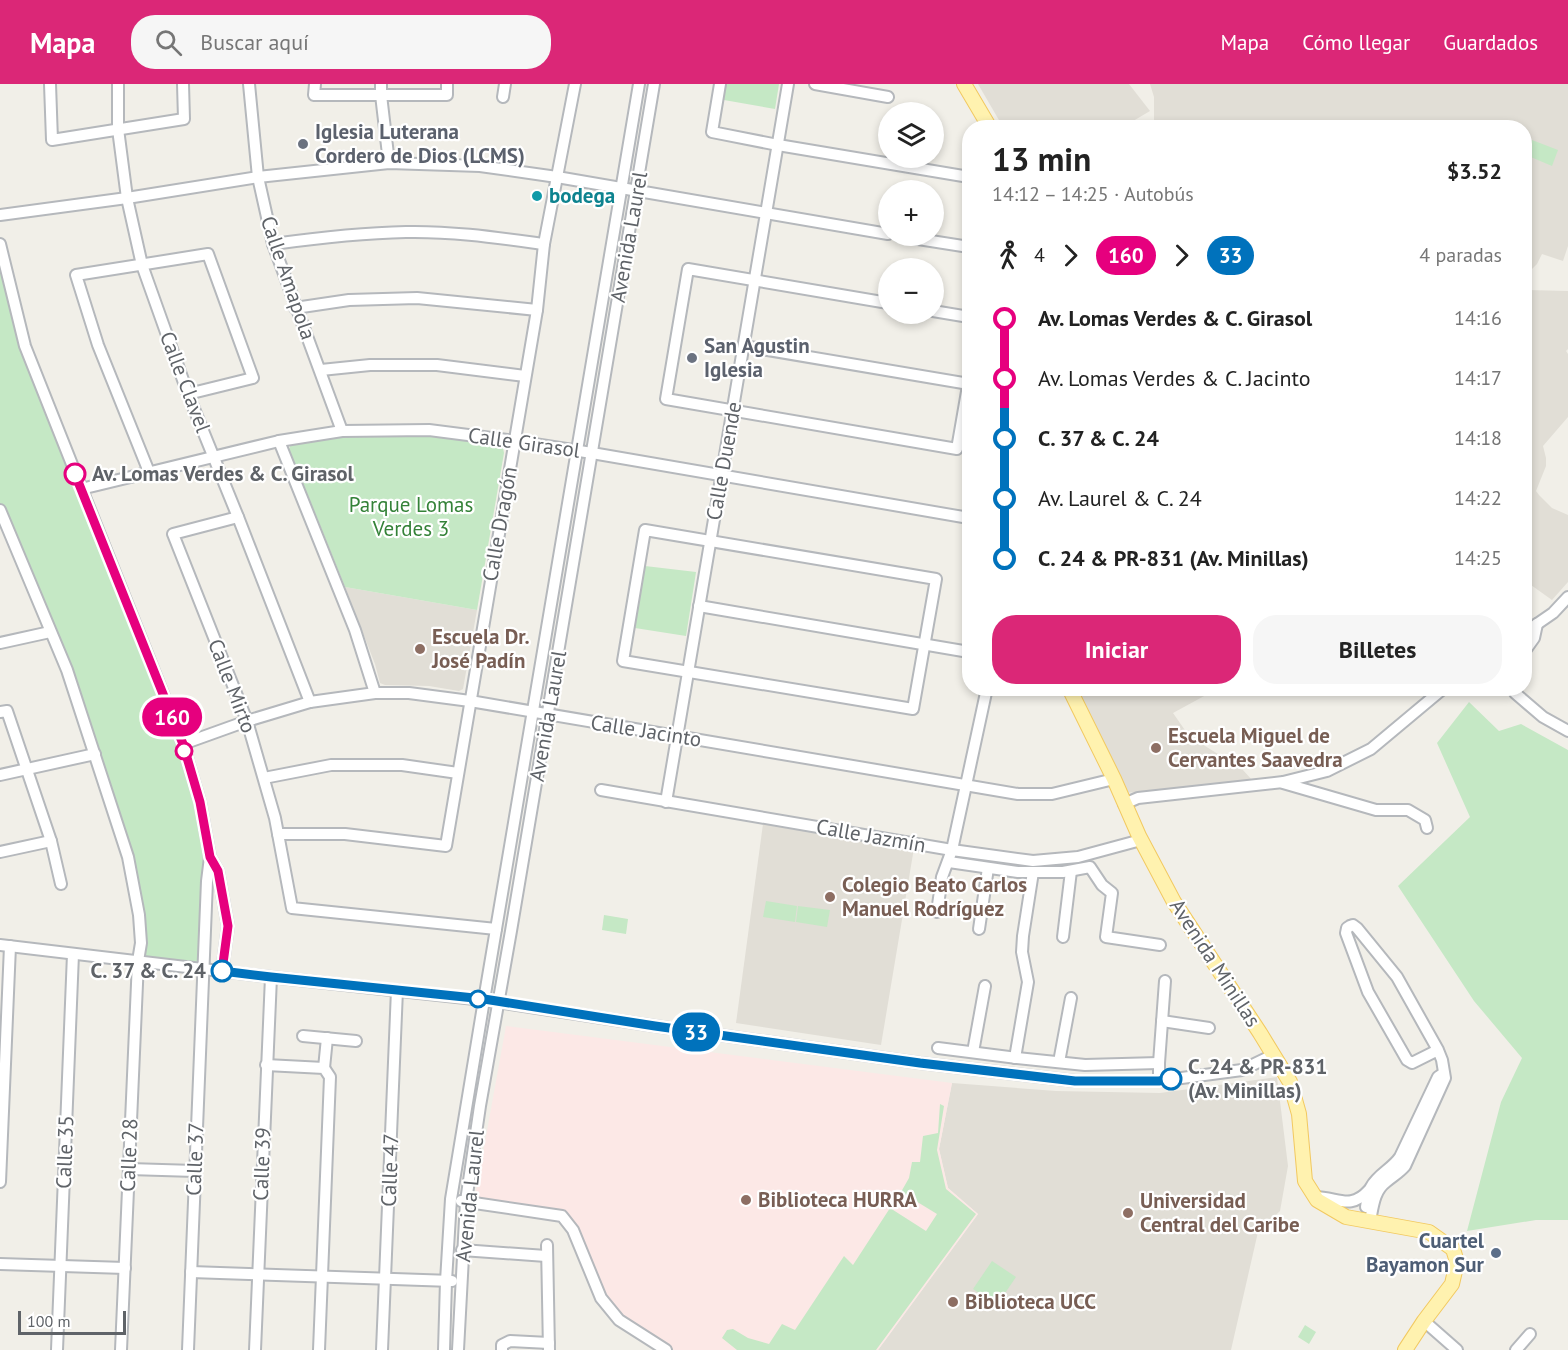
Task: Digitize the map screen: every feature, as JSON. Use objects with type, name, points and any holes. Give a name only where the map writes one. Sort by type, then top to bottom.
[{"type":"main road","points":[[964,84],[985,120]]},
{"type":"main road","name":"Avenida Minillas","points":[[1073,696],[1141,840],[1174,902],[1260,1032],[1290,1082],[1299,1114],[1305,1181],[1315,1197]]},
{"type":"main road","points":[[1315,1197],[1346,1217],[1429,1232],[1453,1250],[1457,1262],[1452,1284],[1405,1350]]},
{"type":"street","points":[[50,84],[52,140],[184,119],[183,84]]},
{"type":"street","name":"Calle Clavel","points":[[118,84],[118,129],[127,198],[142,265],[188,394],[310,702]]},
{"type":"street","name":"Calle Amapola","points":[[249,84],[258,177],[273,244],[342,431]]},
{"type":"street","points":[[315,84],[314,94],[381,89],[447,95],[447,84]]},
{"type":"street","points":[[503,97],[505,84]]},
{"type":"street","name":"Calle Dragón","points":[[278,834],[345,834],[446,846],[537,310],[544,244],[575,84]]},
{"type":"street","name":"Avenida Laurel","points":[[444,1350],[452,1199],[639,84]]},
{"type":"street","name":"Avenida Laurel","points":[[458,1350],[466,1201],[654,84]]},
{"type":"street","points":[[720,84],[712,132],[962,176]]},
{"type":"street","name":"Calle Duende","points":[[666,802],[788,84]]},
{"type":"street","points":[[815,84],[888,97]]},
{"type":"street","points":[[381,89],[389,163]]},
{"type":"street","points":[[0,216],[258,177],[389,163],[480,166],[878,232]]},
{"type":"street","points":[[273,244],[341,235],[408,231],[476,235],[544,244]]},
{"type":"street","points":[[944,243],[962,246]]},
{"type":"street","points":[[0,244],[25,346],[183,744],[200,802],[210,857],[218,871],[228,926],[222,971]]},
{"type":"street","points":[[149,472],[98,345],[76,275],[208,254],[253,378],[188,394]]},
{"type":"street","points":[[878,301],[688,269],[666,399],[957,449],[962,421]]},
{"type":"street","points":[[295,308],[349,300],[417,298],[537,310]]},
{"type":"street","points":[[944,313],[962,316]]},
{"type":"street","points":[[744,346],[962,381]]},
{"type":"street","points":[[321,370],[370,365],[437,365],[525,375]]},
{"type":"street","name":"Calle Girasol","points":[[81,489],[279,441],[342,431],[429,430],[592,453],[962,517]]},
{"type":"street","points":[[279,441],[355,630],[375,693]]},
{"type":"street","name":"Calle 28","points":[[0,510],[67,670],[130,869],[140,915],[141,943],[138,961],[121,1350]]},
{"type":"street","name":"Calle Mirto","points":[[238,517],[173,534],[247,721],[278,834],[292,908],[496,929]]},
{"type":"street","points":[[645,530],[711,541],[936,579],[913,710],[623,661],[645,530]]},
{"type":"street","points":[[1532,627],[1553,613],[1568,598]]},
{"type":"street","points":[[699,606],[962,651]]},
{"type":"street","points":[[1532,641],[1537,624]]},
{"type":"street","points":[[0,643],[50,632]]},
{"type":"street","name":"Calle Jacinto","points":[[183,744],[310,702],[375,693],[409,693],[470,701],[1018,794],[1052,794],[1114,779]]},
{"type":"street","points":[[937,912],[942,877],[952,850],[985,696]]},
{"type":"street","points":[[1124,804],[1138,798],[1282,782],[1327,771],[1371,749],[1434,696]]},
{"type":"street","points":[[1518,696],[1543,717],[1568,731]]},
{"type":"street","points":[[3,712],[27,769],[51,841],[61,884]]},
{"type":"street","points":[[0,775],[95,754]]},
{"type":"street","points":[[264,777],[331,765],[402,765],[458,773]]},
{"type":"street","points":[[1282,782],[1377,810],[1408,810],[1425,820],[1427,828]]},
{"type":"street","name":"Calle Jazmín","points":[[602,790],[952,850],[1033,861],[1078,857],[1141,840]]},
{"type":"street","points":[[0,852],[51,841]]},
{"type":"street","name":"Calle 37","points":[[188,1350],[203,969],[210,857]]},
{"type":"street","points":[[949,862],[1018,872],[1071,871],[1090,867],[1102,885],[1112,893],[1106,937],[1160,945]]},
{"type":"street","points":[[979,929],[988,868]]},
{"type":"street","points":[[1063,937],[1071,871]]},
{"type":"street","points":[[1015,1058],[1028,982],[1022,952],[1033,872]]},
{"type":"street","points":[[1367,1220],[1375,1196],[1382,1185],[1405,1166],[1445,1078],[1438,1050],[1397,977],[1357,928],[1353,925],[1347,928],[1368,992],[1407,1060],[1412,1063],[1438,1050]]},
{"type":"street","points":[[1351,944],[1364,936]]},
{"type":"street","points":[[0,1182],[5,946],[484,999],[604,1019],[1075,1081],[1159,1081],[1242,1070],[1273,1055]]},
{"type":"street","name":"Calle 35","points":[[57,1350],[73,954]]},
{"type":"street","name":"Calle 39","points":[[255,1350],[271,977]]},
{"type":"street","points":[[1159,1081],[1165,981]]},
{"type":"street","points":[[973,1053],[985,986]]},
{"type":"street","name":"Calle 47","points":[[382,1350],[397,990]]},
{"type":"street","points":[[1059,1062],[1071,998]]},
{"type":"street","points":[[1162,1021],[1209,1028]]},
{"type":"street","points":[[303,1036],[356,1041]]},
{"type":"street","points":[[318,1350],[330,1077],[324,1068],[327,1038]]},
{"type":"street","points":[[938,1048],[1085,1065],[1159,1063]]},
{"type":"street","points":[[266,1065],[324,1068]]},
{"type":"street","points":[[1315,1197],[1348,1203],[1357,1201],[1369,1190],[1400,1157],[1438,1077],[1444,1073]]},
{"type":"street","points":[[129,1169],[195,1171]]},
{"type":"street","points":[[1367,1220],[1369,1190]]},
{"type":"street","points":[[452,1199],[562,1216],[573,1230],[601,1298],[619,1320],[666,1350]]},
{"type":"street","points":[[462,1250],[547,1250],[549,1346],[510,1341],[502,1345],[502,1350]]},
{"type":"street","points":[[0,1264],[125,1268]]},
{"type":"street","points":[[191,1272],[461,1281]]},
{"type":"street","points":[[1424,1321],[1457,1350]]},
{"type":"street","points":[[1516,1350],[1530,1334]]},
{"type":"shaded area","points":[[978,84],[1129,84],[1150,111],[1135,120],[999,120]]},
{"type":"shaded area","points":[[1150,84],[1568,84],[1568,246],[1563,261],[1542,254],[1532,269],[1532,120],[1154,120],[1154,97]]},
{"type":"shaded area","points":[[1532,290],[1568,291],[1568,349],[1566,351],[1568,354],[1568,417],[1543,446],[1546,466],[1536,491],[1552,508],[1568,515],[1568,582],[1552,600],[1532,586]]},
{"type":"shaded area","name":"Escuela Dr. José Padín","points":[[345,587],[477,610],[463,689],[459,691],[429,686],[380,683],[375,664]]},
{"type":"shaded area","name":"Escuela Miguel de Cervantes Saavedra","points":[[1079,696],[1204,696],[1173,713],[1189,736],[1242,769],[1252,780],[1126,793]]},
{"type":"shaded area","name":"Colegio Beato Carlos Manuel Rodríguez","points":[[763,824],[914,848],[881,1045],[736,1023]]},
{"type":"shaded area","points":[[506,1026],[952,1083],[939,1149],[948,1188],[978,1214],[878,1350],[674,1350],[620,1315],[606,1299],[570,1220],[556,1211],[475,1197]]},
{"type":"shaded area","name":"Universidad Central del Caribe","points":[[1277,1077],[1288,1166],[1280,1211],[1258,1232],[1231,1350],[878,1350],[978,1214],[948,1188],[939,1149],[952,1083],[1056,1091],[1160,1093]]},
{"type":"green space","points":[[726,84],[779,84],[775,109],[724,100]]},
{"type":"green space","points":[[1532,140],[1558,150],[1552,166],[1532,158]]},
{"type":"green space","points":[[0,244],[25,346],[183,744],[210,857],[203,969],[138,961],[139,915],[95,754],[0,510]]},
{"type":"green space","name":"Parque Lomas Verdes 3","points":[[372,435],[466,440],[497,444],[503,448],[477,610],[345,587],[289,449],[291,444]]},
{"type":"green space","points":[[645,566],[696,572],[686,636],[635,628]]},
{"type":"green space","points":[[1469,702],[1499,731],[1521,724],[1568,750],[1568,1220],[1536,1220],[1467,1231],[1501,1102],[1522,1058],[1474,1001],[1398,886],[1470,817],[1437,743]]},
{"type":"green space","points":[[766,901],[797,906],[795,922],[763,917]]},
{"type":"green space","points":[[798,906],[830,910],[827,927],[796,922]]},
{"type":"green space","points":[[604,915],[628,919],[626,934],[602,930]]},
{"type":"green space","points":[[940,1104],[944,1106],[937,1150],[946,1189],[976,1214],[876,1350],[737,1350],[722,1338],[727,1330],[733,1329],[748,1338],[769,1344],[782,1324],[795,1330],[844,1256],[853,1265],[890,1208],[926,1231],[937,1214],[901,1192],[909,1178],[912,1162],[920,1162],[923,1136],[938,1133]]},
{"type":"green space","points":[[992,1261],[1016,1277],[997,1305],[973,1289]]},
{"type":"green space","points":[[1305,1325],[1316,1332],[1309,1344],[1298,1337]]},
{"type":"bus line","name":"160","points":[[75,474],[183,744],[200,802],[210,857],[218,871],[228,926],[222,971]]},
{"type":"bus line","name":"33","points":[[222,971],[484,999],[655,1026],[920,1063],[1075,1081],[1171,1079]]},
{"type":"place","name":"Iglesia Luterana Cordero de Dios (LCMS)","points":[[303,144]]},
{"type":"place","name":"bodega","points":[[537,196]]},
{"type":"place","name":"San Agustin Iglesia","points":[[692,358]]},
{"type":"place","name":"Av. Lomas Verdes & C. Girasol","points":[[75,474]]},
{"type":"place","name":"Escuela Dr. José Padín","points":[[420,649]]},
{"type":"place","name":"Escuela Miguel de Cervantes Saavedra","points":[[1156,748]]},
{"type":"place","name":"Colegio Beato Carlos Manuel Rodríguez","points":[[830,897]]},
{"type":"place","name":"C. 37 & C. 24","points":[[222,971]]},
{"type":"place","name":"C. 24 & PR-831 (Av. Minillas)","points":[[1171,1079]]},
{"type":"place","name":"Biblioteca HURRA","points":[[746,1200]]},
{"type":"place","name":"Universidad Central del Caribe","points":[[1128,1213]]},
{"type":"place","name":"Cuartel Bayamon Sur","points":[[1496,1253]]},
{"type":"place","name":"Biblioteca UCC","points":[[953,1302]]}]
